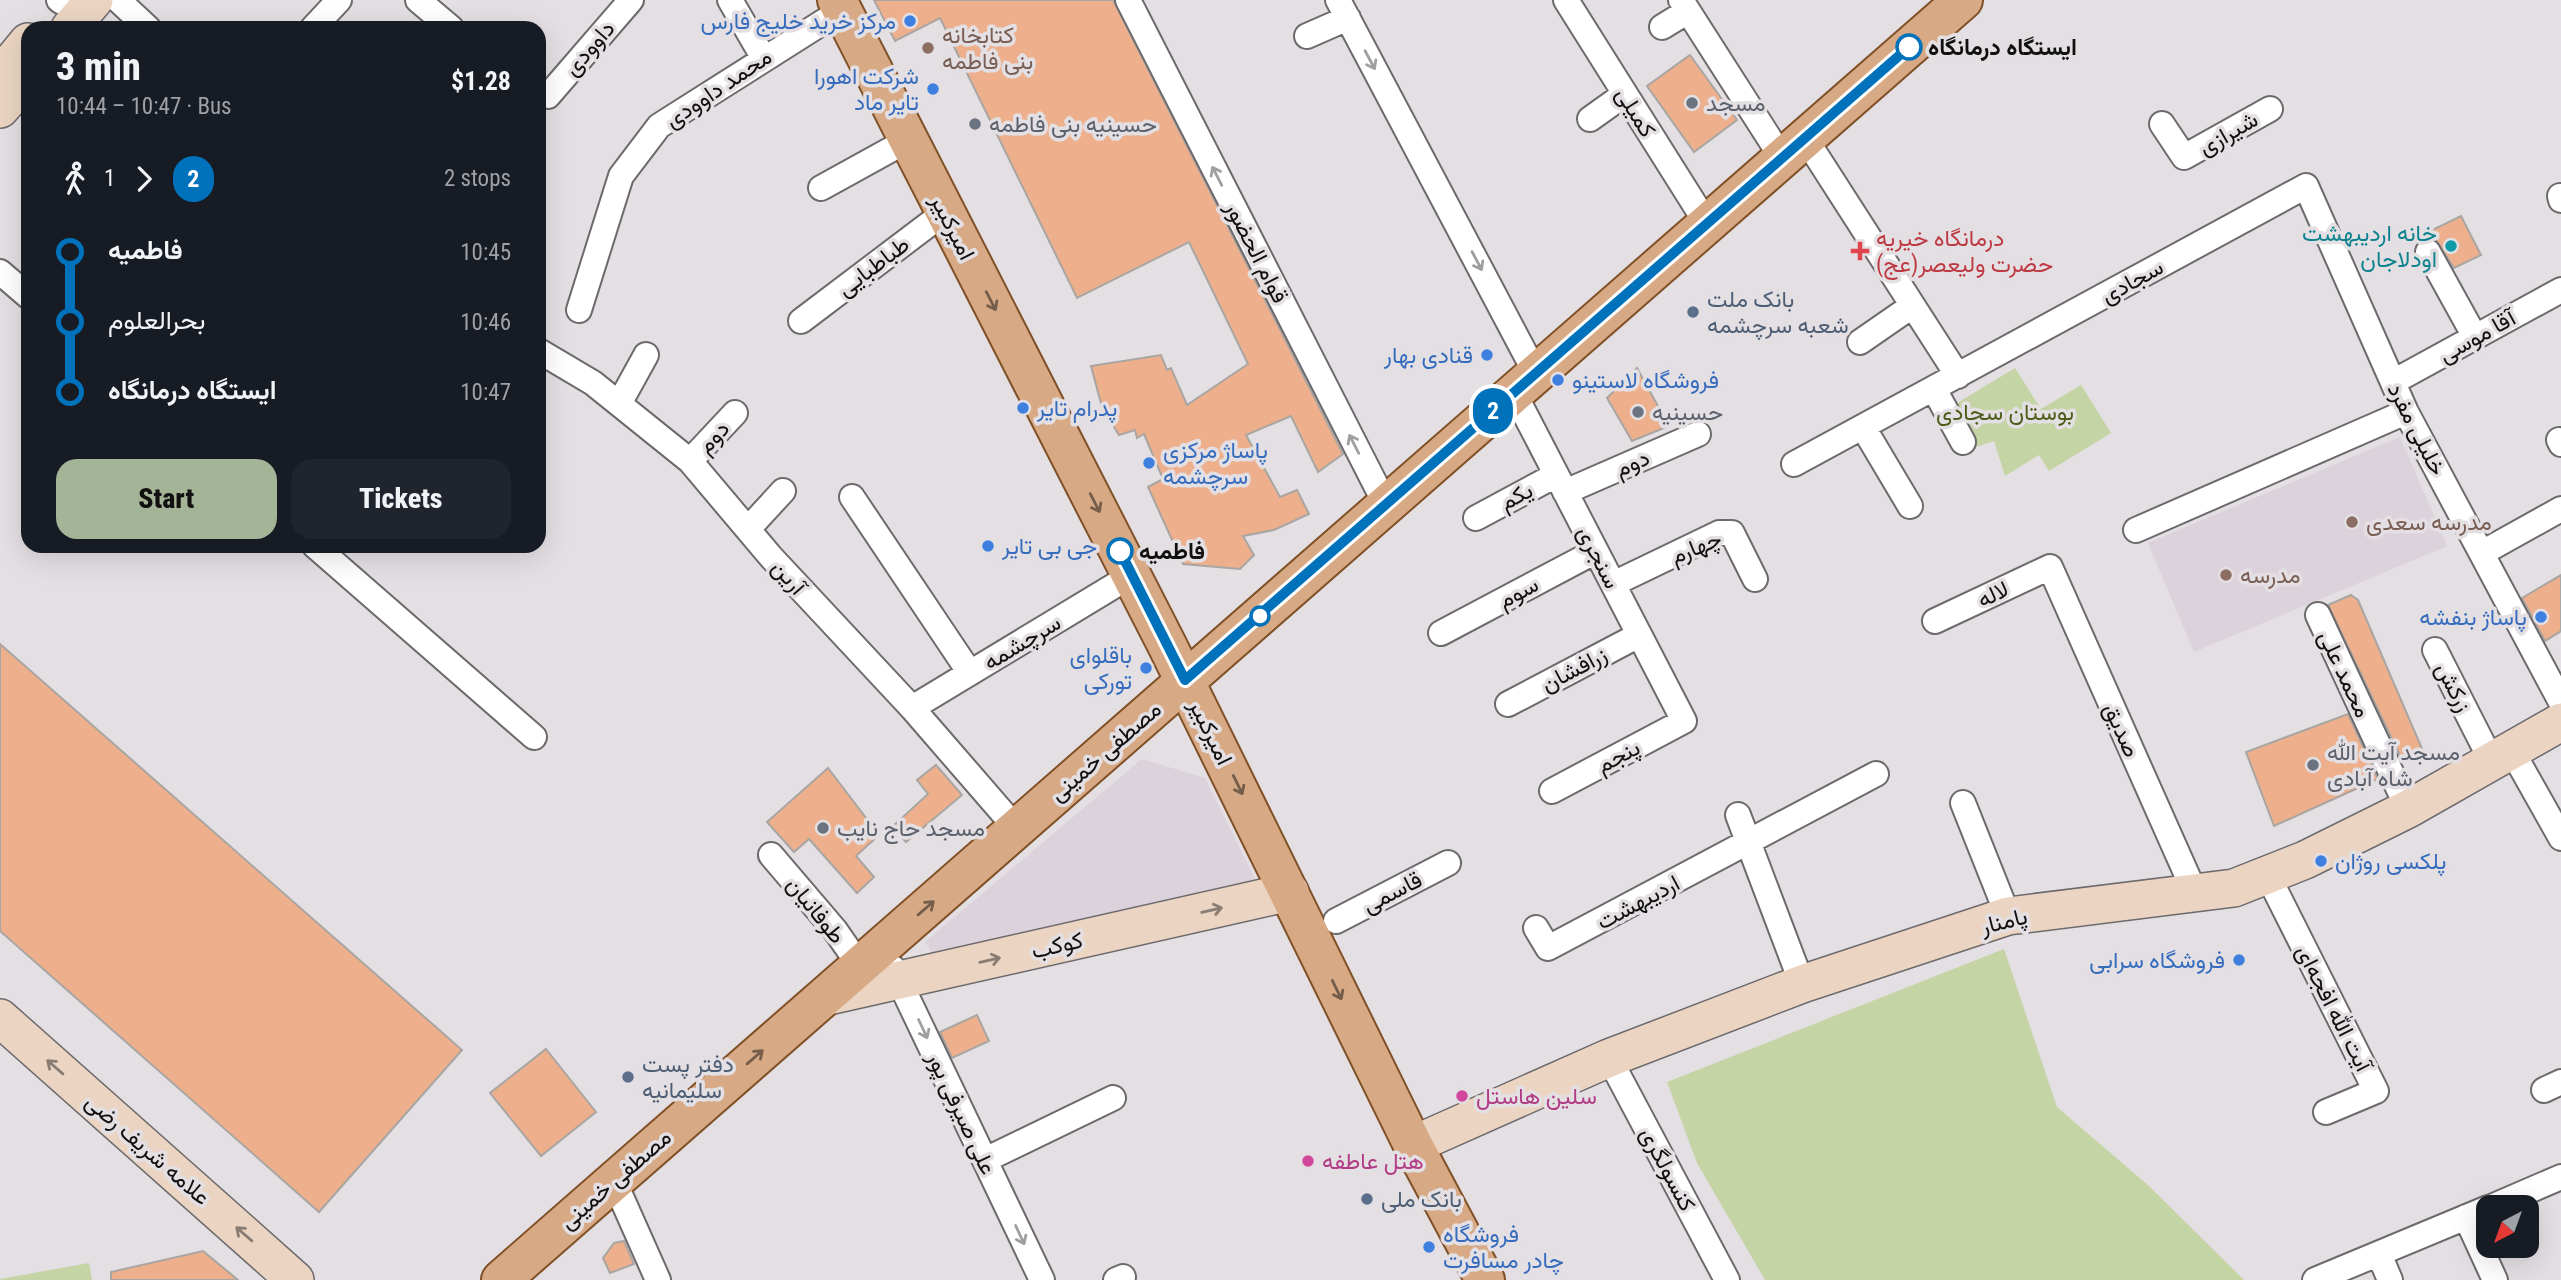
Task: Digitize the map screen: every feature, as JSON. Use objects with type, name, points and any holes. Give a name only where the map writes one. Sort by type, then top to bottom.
[{"type":"main road","name":"مصطفی خمینی","points":[[500,1280],[1525,384],[1953,3]]},
{"type":"main road","name":"امیرکبیر","points":[[839,5],[1132,575],[1290,892],[1427,1138],[1485,1280]]},
{"type":"street","points":[[118,0],[140,21]]},
{"type":"street","points":[[320,21],[339,0]]},
{"type":"street","points":[[418,0],[443,21]]},
{"type":"street","name":"داوودی","points":[[548,96],[631,0]]},
{"type":"street","points":[[730,0],[763,57]]},
{"type":"street","name":"قوام الحضور","points":[[1128,0],[1386,505]]},
{"type":"street","name":"کمیلی","points":[[1566,0],[1707,224]]},
{"type":"street","name":"محمد داوودی","points":[[579,310],[621,176],[659,126],[839,5]]},
{"type":"street","points":[[1662,27],[1684,6],[1912,306],[1958,376]]},
{"type":"street","points":[[1307,36],[1343,9]]},
{"type":"street","name":"سنجری","points":[[1343,9],[1525,384],[1561,484],[1684,721]]},
{"type":"street","points":[[0,76],[21,51]]},
{"type":"street","points":[[0,109],[21,85]]},
{"type":"street","points":[[1590,119],[1625,94]]},
{"type":"street","name":"شیرازی","points":[[2162,124],[2184,158],[2270,108]]},
{"type":"street","points":[[821,188],[908,139]]},
{"type":"street","name":"سجادی","points":[[1794,464],[2306,186]]},
{"type":"street","name":"خلیلی مفرد","points":[[2306,186],[2406,412],[2561,702]]},
{"type":"street","name":"طباطبایی","points":[[802,321],[945,212]]},
{"type":"street","points":[[2428,252],[2475,337]]},
{"type":"street","points":[[0,272],[21,290]]},
{"type":"street","name":"آقا موسی","points":[[2393,382],[2561,290]]},
{"type":"street","points":[[1860,342],[1912,306]]},
{"type":"street","name":"آرین","points":[[546,355],[593,383],[690,461],[840,634],[912,708],[1016,828]]},
{"type":"street","points":[[619,404],[646,355]]},
{"type":"street","points":[[1934,388],[1963,442]]},
{"type":"street","points":[[2136,530],[2406,412]]},
{"type":"street","name":"دوم","points":[[690,461],[735,414]]},
{"type":"street","points":[[1863,428],[1910,506]]},
{"type":"street","name":"دوم","points":[[1561,484],[1698,434]]},
{"type":"street","name":"یکم","points":[[1476,518],[1561,484]]},
{"type":"street","points":[[748,529],[783,491]]},
{"type":"street","points":[[852,497],[970,673]]},
{"type":"street","points":[[2482,553],[2561,509]]},
{"type":"street","name":"چهارم","points":[[1613,584],[1720,533],[1732,533],[1755,579]]},
{"type":"street","name":"سوم","points":[[1441,633],[1596,551]]},
{"type":"street","points":[[323,553],[534,737]]},
{"type":"street","name":"لاله","points":[[1935,621],[2050,567]]},
{"type":"street","name":"صدیق","points":[[2050,567],[2194,893]]},
{"type":"street","name":"سرچشمه","points":[[912,708],[1132,575]]},
{"type":"street","name":"محمد علی","points":[[2318,615],[2408,808]]},
{"type":"street","name":"زرافشان","points":[[1508,704],[1639,635]]},
{"type":"street","name":"زرکش","points":[[2435,650],[2502,756],[2561,838]]},
{"type":"street","name":"پنجم","points":[[1552,791],[1684,721]]},
{"type":"street","name":"پامنار","points":[[1427,1138],[1609,1058],[1802,984],[2008,916],[2234,888],[2268,876],[2408,808],[2561,722]]},
{"type":"street","name":"اردیبهشت","points":[[1536,928],[1548,948],[1749,844],[1876,774]]},
{"type":"street","points":[[1963,803],[2008,916]]},
{"type":"street","points":[[1738,815],[1802,984]]},
{"type":"street","name":"طوفانیان","points":[[771,855],[835,930],[871,956]]},
{"type":"street","name":"قاسمی","points":[[1336,921],[1448,863]]},
{"type":"street","name":"آیت الله افجه‌ای","points":[[2268,876],[2376,1091],[2326,1112]]},
{"type":"street","name":"کوکب","points":[[824,997],[1290,892]]},
{"type":"street","name":"علی صیرفی پور","points":[[871,956],[899,981],[1042,1280]]},
{"type":"street","name":"علامه شریف رضی","points":[[0,1018],[295,1280]]},
{"type":"street","name":"کنسولگری","points":[[1609,1058],[1727,1280]]},
{"type":"street","points":[[985,1160],[1113,1098]]},
{"type":"street","points":[[614,1181],[658,1280]]},
{"type":"street","points":[[2528,1195],[2558,1185]]},
{"type":"street","points":[[2315,1280],[2476,1213]]},
{"type":"street","points":[[2379,1254],[2390,1280]]},
{"type":"street","points":[[2491,1258],[2495,1280]]},
{"type":"shaded area","points":[[2400,437],[2447,546],[2194,652],[2148,543]]},
{"type":"shaded area","points":[[1142,759],[1205,778],[1256,881],[933,954],[925,942]]},
{"type":"green space","name":"بوستان سجادی","points":[[2015,368],[2041,409],[2081,385],[2111,433],[2049,471],[2039,455],[2005,476],[1994,441],[1973,448],[1949,408]]},
{"type":"green space","points":[[2004,949],[2057,1107],[2149,1186],[2244,1280],[1765,1280],[1697,1163],[1667,1082]]},
{"type":"green space","points":[[89,1263],[92,1280],[0,1280],[0,1279]]},
{"type":"building","points":[[874,0],[1113,0],[1343,454],[1318,472],[1291,416],[1246,435],[1280,497],[1297,490],[1309,514],[1274,530],[1243,536],[1254,555],[1240,569],[1183,564],[1148,487],[1163,479],[1144,434],[1137,438],[1135,430],[1119,435],[1102,407],[1091,366],[1161,355],[1167,370],[1171,368],[1187,405],[1248,364],[1189,242],[1077,298],[940,18],[895,41]]},
{"type":"building","name":"مسجد","points":[[1690,55],[1737,120],[1694,152],[1647,86]]},
{"type":"building","name":"خانه اردیبهشت اودلاجان","points":[[2461,216],[2481,255],[2454,268],[2436,240],[2420,236]]},
{"type":"building","name":"حسینیه","points":[[1637,368],[1669,426],[1632,441],[1607,398]]},
{"type":"building","name":"پاساژ بنفشه","points":[[2561,575],[2561,631],[2545,641],[2522,598]]},
{"type":"building","points":[[2351,595],[2358,600],[2423,751],[2403,762],[2328,605]]},
{"type":"building","points":[[0,644],[462,1050],[319,1212],[0,931]]},
{"type":"building","name":"مسجد آیت الله شاه آبادی","points":[[2348,714],[2378,779],[2274,826],[2246,752]]},
{"type":"building","points":[[936,765],[962,795],[906,842],[892,827],[928,794],[917,780]]},
{"type":"building","name":"مسجد حاج نایب","points":[[828,768],[879,835],[856,856],[874,877],[857,893],[809,839],[794,852],[767,822]]},
{"type":"building","points":[[977,1015],[989,1041],[952,1058],[940,1032]]},
{"type":"building","points":[[546,1049],[596,1112],[541,1156],[490,1093]]},
{"type":"building","points":[[624,1241],[634,1264],[610,1273],[603,1258],[614,1243]]},
{"type":"building","points":[[203,1251],[238,1280],[111,1280],[111,1272]]},
{"type":"bus line","name":"2","points":[[1120,551],[1185,680],[1909,47]]},
{"type":"place","name":"مرکز خرید خلیج فارس","points":[[910,21]]},
{"type":"place","name":"ایستگاه درمانگاه","points":[[1909,47]]},
{"type":"place","name":"کتابخانه بنی فاطمه","points":[[928,48]]},
{"type":"place","name":"شرکت اهورا تایر ماد","points":[[933,89]]},
{"type":"place","name":"مسجد","points":[[1692,103]]},
{"type":"place","name":"حسینیه بنی فاطمه","points":[[975,124]]},
{"type":"place","name":"خانه اردیبهشت اودلاجان","points":[[2451,246]]},
{"type":"place","name":"درمانگاه خیریه حضرت ولیعصر(عج)","points":[[1860,251]]},
{"type":"place","name":"بانک ملت شعبه سرچشمه","points":[[1693,312]]},
{"type":"place","name":"قنادی بهار","points":[[1487,355]]},
{"type":"place","name":"فروشگاه لاستینو","points":[[1558,380]]},
{"type":"place","name":"پدرام تایر","points":[[1023,408]]},
{"type":"place","name":"حسینیه","points":[[1638,412]]},
{"type":"place","name":"پاساژ مرکزی سرچشمه","points":[[1149,463]]},
{"type":"place","name":"مدرسه سعدی","points":[[2352,522]]},
{"type":"place","name":"جی بی تایر","points":[[988,546]]},
{"type":"place","name":"فاطمیه","points":[[1120,551]]},
{"type":"place","name":"مدرسه","points":[[2226,575]]},
{"type":"place","name":"پاساژ بنفشه","points":[[2541,617]]},
{"type":"place","name":"باقلوای تورکی","points":[[1146,668]]},
{"type":"place","name":"مسجد آیت الله شاه آبادی","points":[[2313,765]]},
{"type":"place","name":"مسجد حاج نایب","points":[[823,828]]},
{"type":"place","name":"پلکسی روژان","points":[[2321,861]]},
{"type":"place","name":"فروشگاه سرابی","points":[[2239,960]]},
{"type":"place","name":"دفتر پست سلیمانیه","points":[[628,1077]]},
{"type":"place","name":"سلین هاستل","points":[[1462,1096]]},
{"type":"place","name":"هتل عاطفه","points":[[1308,1161]]},
{"type":"place","name":"بانک ملی","points":[[1367,1199]]},
{"type":"place","name":"فروشگاه چادر مسافرت","points":[[1429,1247]]}]
